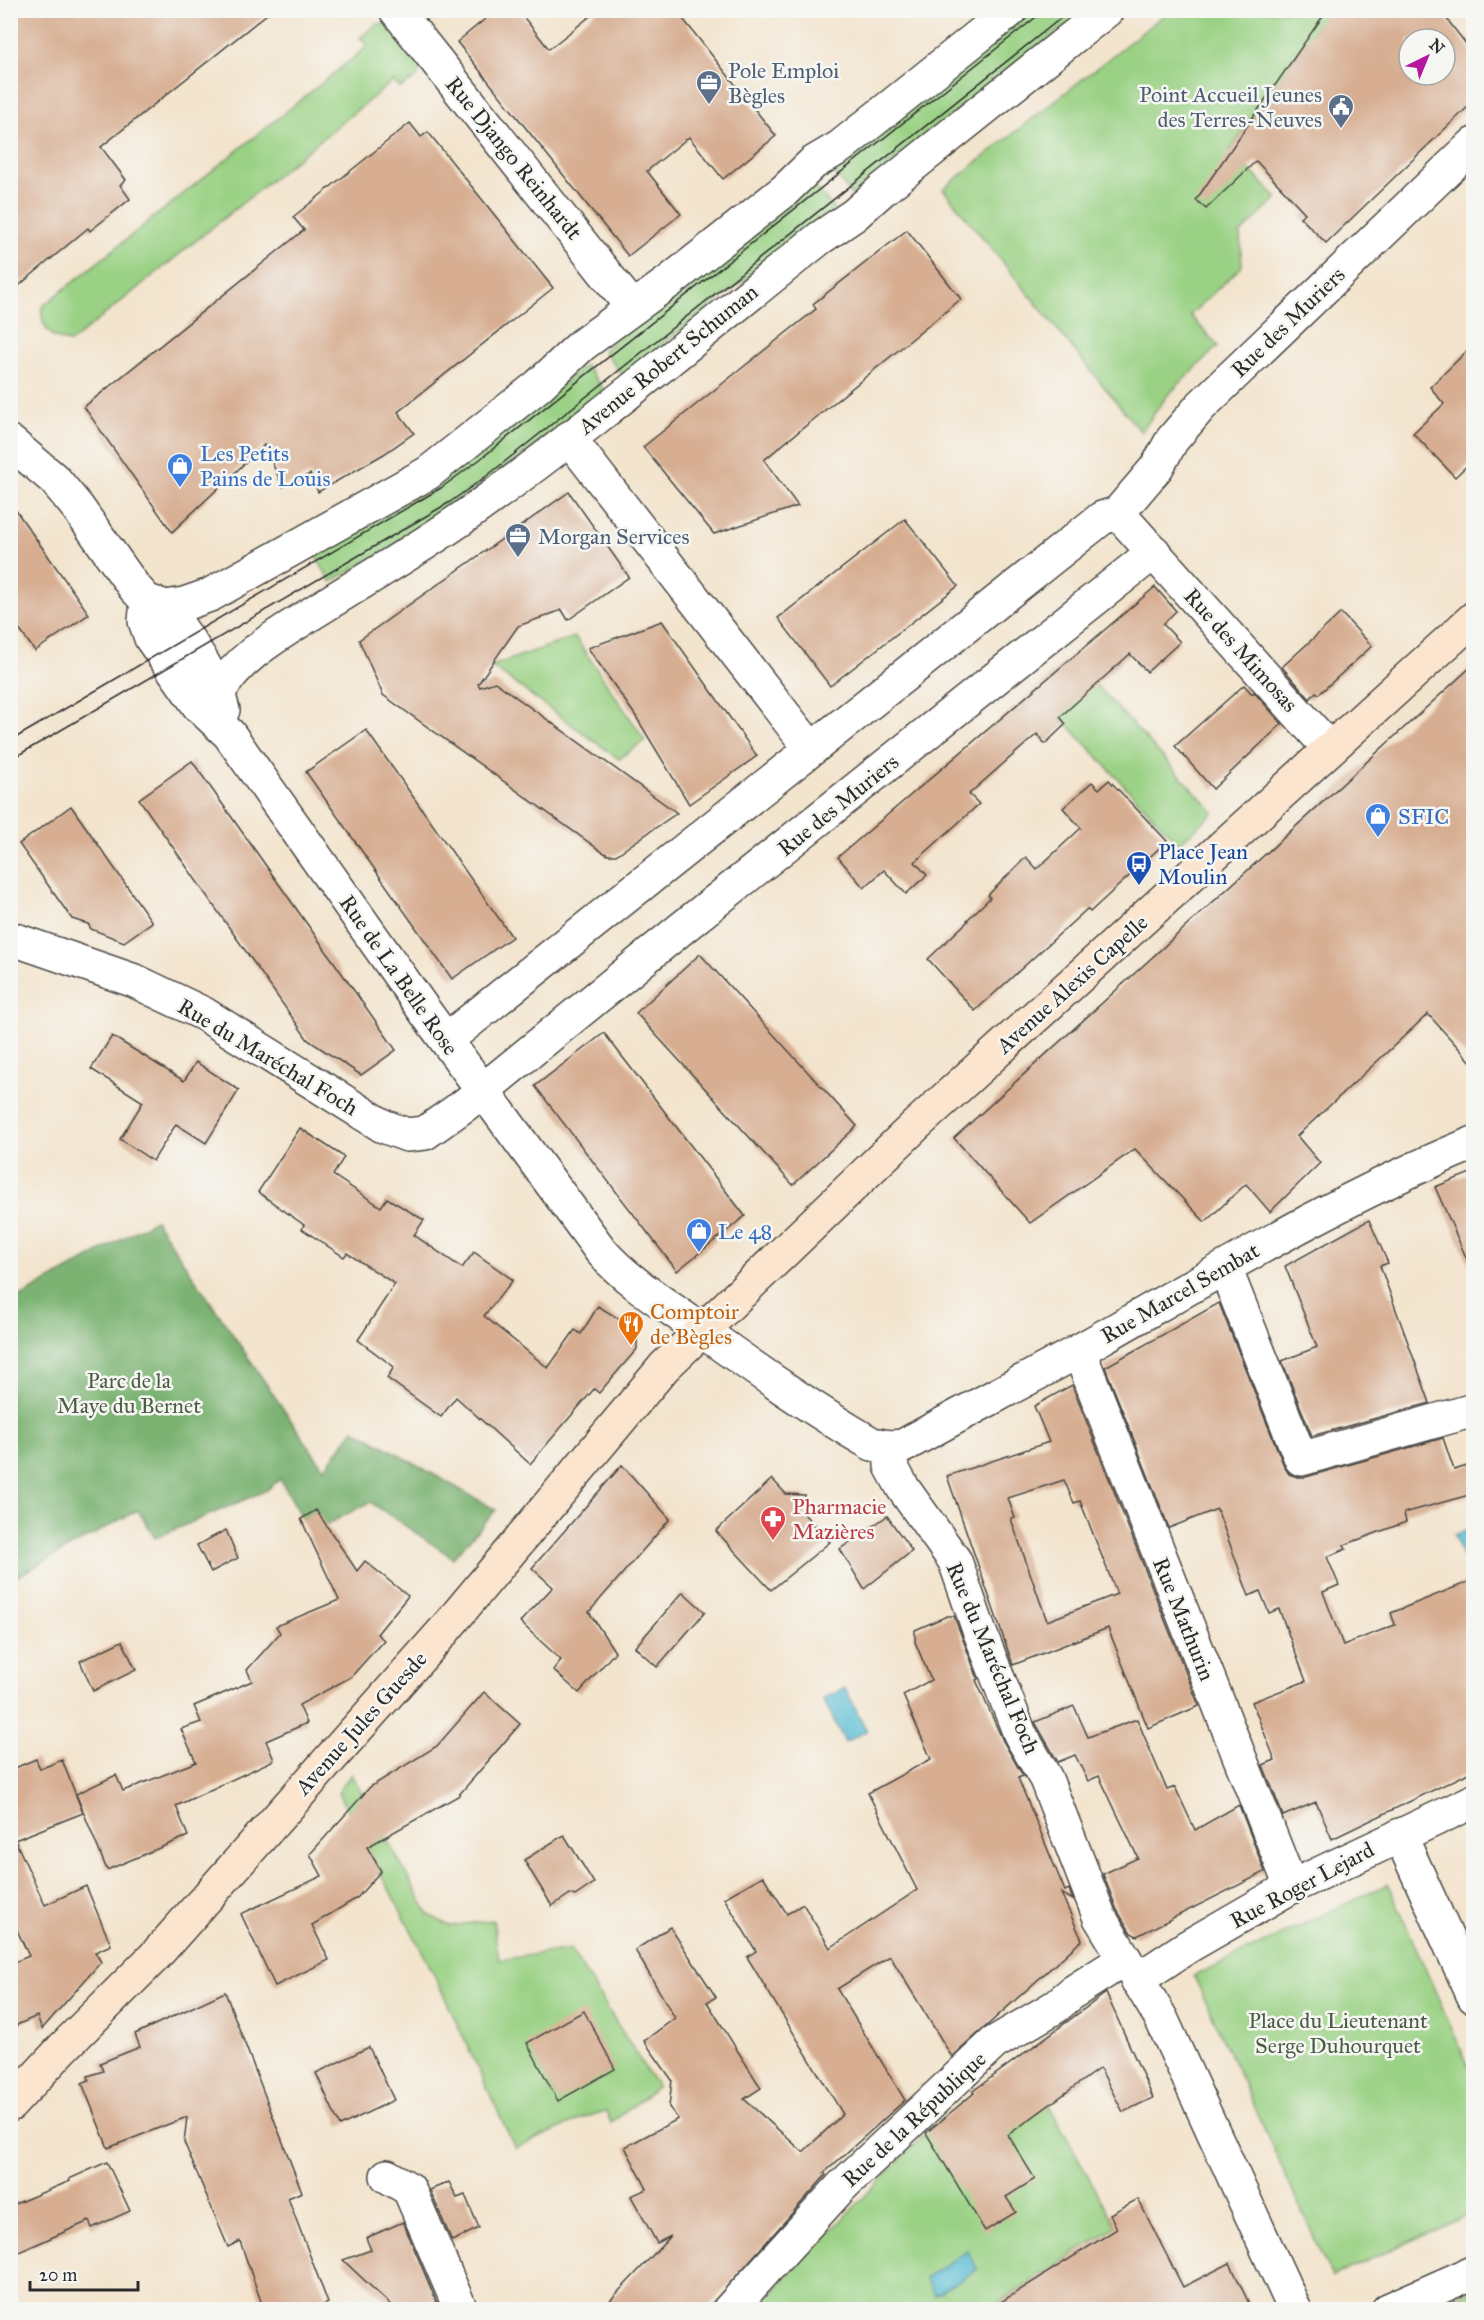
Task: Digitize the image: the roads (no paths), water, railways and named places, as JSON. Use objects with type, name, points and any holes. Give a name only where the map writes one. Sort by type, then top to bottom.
[{"type":"street","name":"Rue Django Reinhardt","points":[[396,10],[632,307]]},
{"type":"street","points":[[157,604],[184,604],[210,595],[428,473],[537,386],[582,345],[670,281],[784,191],[813,164],[840,147],[1011,10]]},
{"type":"street","name":"Avenue Robert Schuman","points":[[219,692],[227,677],[250,655],[299,621],[462,518],[569,438],[820,238],[854,215],[1107,10]]},
{"type":"street","name":"Rue des Muriers","points":[[446,1040],[1102,518],[1118,513],[1157,467],[1172,440],[1201,406],[1473,144]]},
{"type":"street","points":[[569,438],[811,749]]},
{"type":"street","name":"Rue de La Belle Rose","points":[[10,442],[55,480],[78,508],[134,587],[157,604],[219,692],[229,734]]},
{"type":"street","points":[[1118,513],[1154,552]]},
{"type":"street","name":"Rue des Muriers","points":[[482,1091],[682,928],[1154,552]]},
{"type":"street","name":"Rue des Mimosas","points":[[1154,552],[1329,748]]},
{"type":"street","name":"Rue de La Belle Rose","points":[[157,604],[145,621],[151,638],[199,706],[229,734],[482,1091],[601,1251],[616,1266],[701,1331]]},
{"type":"street","name":"Avenue Alexis Capelle","points":[[701,1331],[915,1126],[1473,618]]},
{"type":"street","name":"Rue du Maréchal Foch","points":[[10,938],[135,981],[204,1014],[383,1126],[407,1136],[425,1133],[482,1091]]},
{"type":"street","name":"Rue Marcel Sembat","points":[[890,1447],[903,1446],[959,1416],[1314,1218],[1431,1160],[1473,1143]]},
{"type":"street","points":[[1225,1268],[1301,1459],[1473,1410]]},
{"type":"street","points":[[701,1331],[760,1374],[854,1433],[872,1444],[890,1447]]},
{"type":"street","name":"Avenue Jules Guesde","points":[[10,2105],[154,1957],[442,1633],[655,1376],[701,1331]]},
{"type":"street","name":"Rue Mathurin","points":[[1078,1351],[1291,1887]]},
{"type":"street","name":"Rue du Maréchal Foch","points":[[890,1447],[891,1466],[903,1488],[955,1561],[979,1630],[1020,1734],[1046,1779],[1100,1918],[1131,1969]]},
{"type":"street","name":"Rue Roger Lejard","points":[[1131,1969],[1186,1947],[1291,1887],[1473,1801]]},
{"type":"street","points":[[1400,1834],[1473,1997]]},
{"type":"street","points":[[1131,1969],[1161,2018],[1294,2310]]},
{"type":"street","name":"Rue de la République","points":[[729,2310],[842,2187],[994,2043],[1055,2007],[1073,1992],[1131,1969]]},
{"type":"street","points":[[387,2176],[409,2189],[461,2310]]},
{"type":"street","points":[[1388,2310],[1473,2272]]},
{"type":"water","points":[[1473,1527],[1473,1574],[1470,1575],[1454,1535]]},
{"type":"water","points":[[845,1688],[867,1731],[845,1742],[823,1699]]},
{"type":"water","points":[[967,2251],[978,2269],[935,2295],[925,2278]]},
{"type":"tram line","points":[[10,741],[441,488],[1045,10]]},
{"type":"tram line","points":[[10,760],[450,502],[488,475],[1071,10]]},
{"type":"place","name":"Pole Emploi Bègles","points":[[709,106]]},
{"type":"place","name":"Point Accueil Jeunes des Terres-Neuves","points":[[1341,130]]},
{"type":"place","name":"Les Petits Pains de Louis","points":[[180,489]]},
{"type":"place","name":"Morgan Services","points":[[518,559]]},
{"type":"place","name":"SFIC","points":[[1378,839]]},
{"type":"place","name":"Place Jean Moulin","points":[[1139,887]]},
{"type":"place","name":"Le 48","points":[[699,1254]]},
{"type":"place","name":"Comptoir de Bègles","points":[[631,1347]]},
{"type":"place","name":"Pharmacie Mazières","points":[[773,1542]]},
{"type":"park label","name":"Parc de la Maye du Bernet","points":[[129,1392]]},
{"type":"park label","name":"Place du Lieutenant Serge Duhourquet","points":[[1338,2032]]}]
